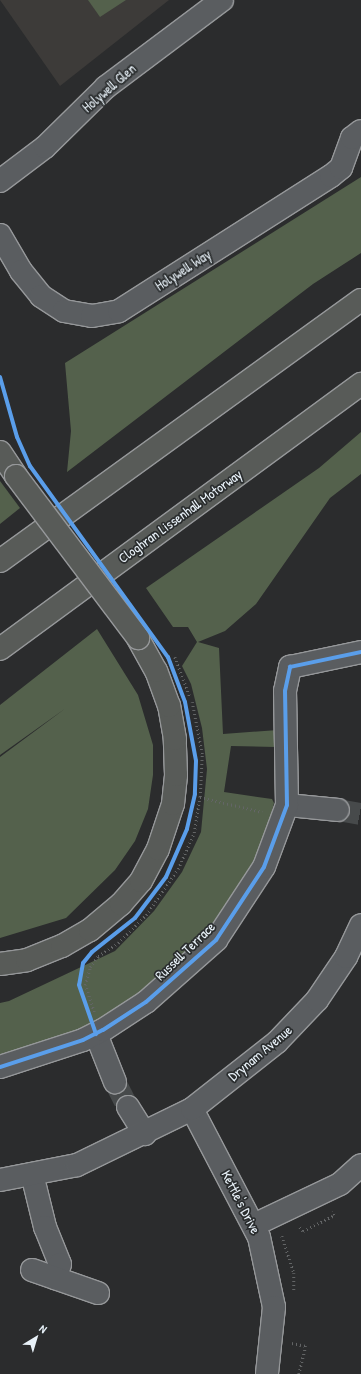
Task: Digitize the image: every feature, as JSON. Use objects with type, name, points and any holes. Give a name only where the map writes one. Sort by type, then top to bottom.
[{"type":"highway","points":[[0,561],[361,300]]},
{"type":"highway","name":"Cloghran Lissenhall Motorway","points":[[0,649],[361,384]]},
{"type":"highway","points":[[0,452],[16,476],[138,638],[156,672],[169,706],[175,739],[176,775],[173,804],[158,849],[141,881],[121,904],[90,930],[62,946],[27,960],[0,964]]},
{"type":"street","name":"Holywell Glen","points":[[0,181],[45,147],[106,87],[222,0]]},
{"type":"street","name":"Holywell Way","points":[[0,235],[21,272],[41,296],[64,311],[92,316],[119,311],[331,176],[341,168],[352,138],[361,131]]},
{"type":"street","name":"Russell Terrace","points":[[0,1066],[83,1040],[96,1034],[146,1002],[216,940],[264,867],[285,811],[285,692],[290,667],[361,652]]},
{"type":"street","points":[[285,811],[338,810]]},
{"type":"street","name":"Drynam Avenue","points":[[0,1180],[77,1165],[145,1134],[192,1109],[277,1042],[317,1000],[353,959],[361,925]]},
{"type":"street","points":[[96,1034],[115,1082]]},
{"type":"street","points":[[128,1106],[145,1134]]},
{"type":"street","name":"Kettle's Drive","points":[[192,1109],[259,1237],[274,1306],[267,1374]]},
{"type":"street","points":[[254,1225],[340,1184],[361,1164]]},
{"type":"street","points":[[32,1174],[45,1227],[60,1264],[56,1278]]},
{"type":"street","points":[[32,1270],[98,1293]]},
{"type":"path","points":[[170,662],[185,702]]},
{"type":"path","points":[[187,708],[194,747]]},
{"type":"path","points":[[193,799],[196,754]]},
{"type":"path","points":[[200,797],[285,811]]},
{"type":"path","points":[[143,908],[169,871]]},
{"type":"path","points":[[125,927],[139,913]]},
{"type":"path","points":[[299,1225],[303,1231],[334,1215],[331,1209]]},
{"type":"path","points":[[281,1234],[294,1273],[295,1300]]},
{"type":"path","points":[[292,1337],[291,1343],[306,1346],[299,1374]]},
{"type":"shaded area","points":[[0,0],[169,0],[60,86]]},
{"type":"green space","points":[[88,0],[126,0],[100,17]]},
{"type":"green space","points":[[361,177],[361,253],[313,284],[67,472],[71,431],[65,363]]},
{"type":"green space","points":[[361,432],[361,474],[330,498],[256,604],[225,631],[198,642],[219,648],[223,734],[278,730],[276,747],[231,746],[224,792],[272,799],[274,803],[265,840],[254,866],[212,931],[176,969],[90,1027],[0,1058],[0,1003],[9,1001],[115,951],[154,911],[182,872],[201,832],[207,769],[202,728],[191,684],[182,666],[197,642],[188,627],[173,627],[146,588],[319,468]]},
{"type":"green space","points":[[0,481],[20,508],[0,524]]},
{"type":"green space","points":[[97,629],[138,695],[153,745],[153,775],[148,809],[135,841],[115,870],[66,918],[0,938],[0,757],[66,708],[0,755],[0,705]]},
{"type":"tunnel","points":[[338,810],[361,814]]},
{"type":"tunnel","points":[[115,1082],[128,1107]]},
{"type":"cycle path","points":[[0,377],[17,437],[30,466],[168,657],[185,702],[196,761],[195,794],[187,829],[166,877],[135,918],[92,952],[83,963],[79,985],[96,1034]]},
{"type":"cycle path","points":[[0,1067],[83,1040],[103,1030],[146,1002],[216,940],[264,867],[287,805],[285,691],[290,667],[361,652]]}]
